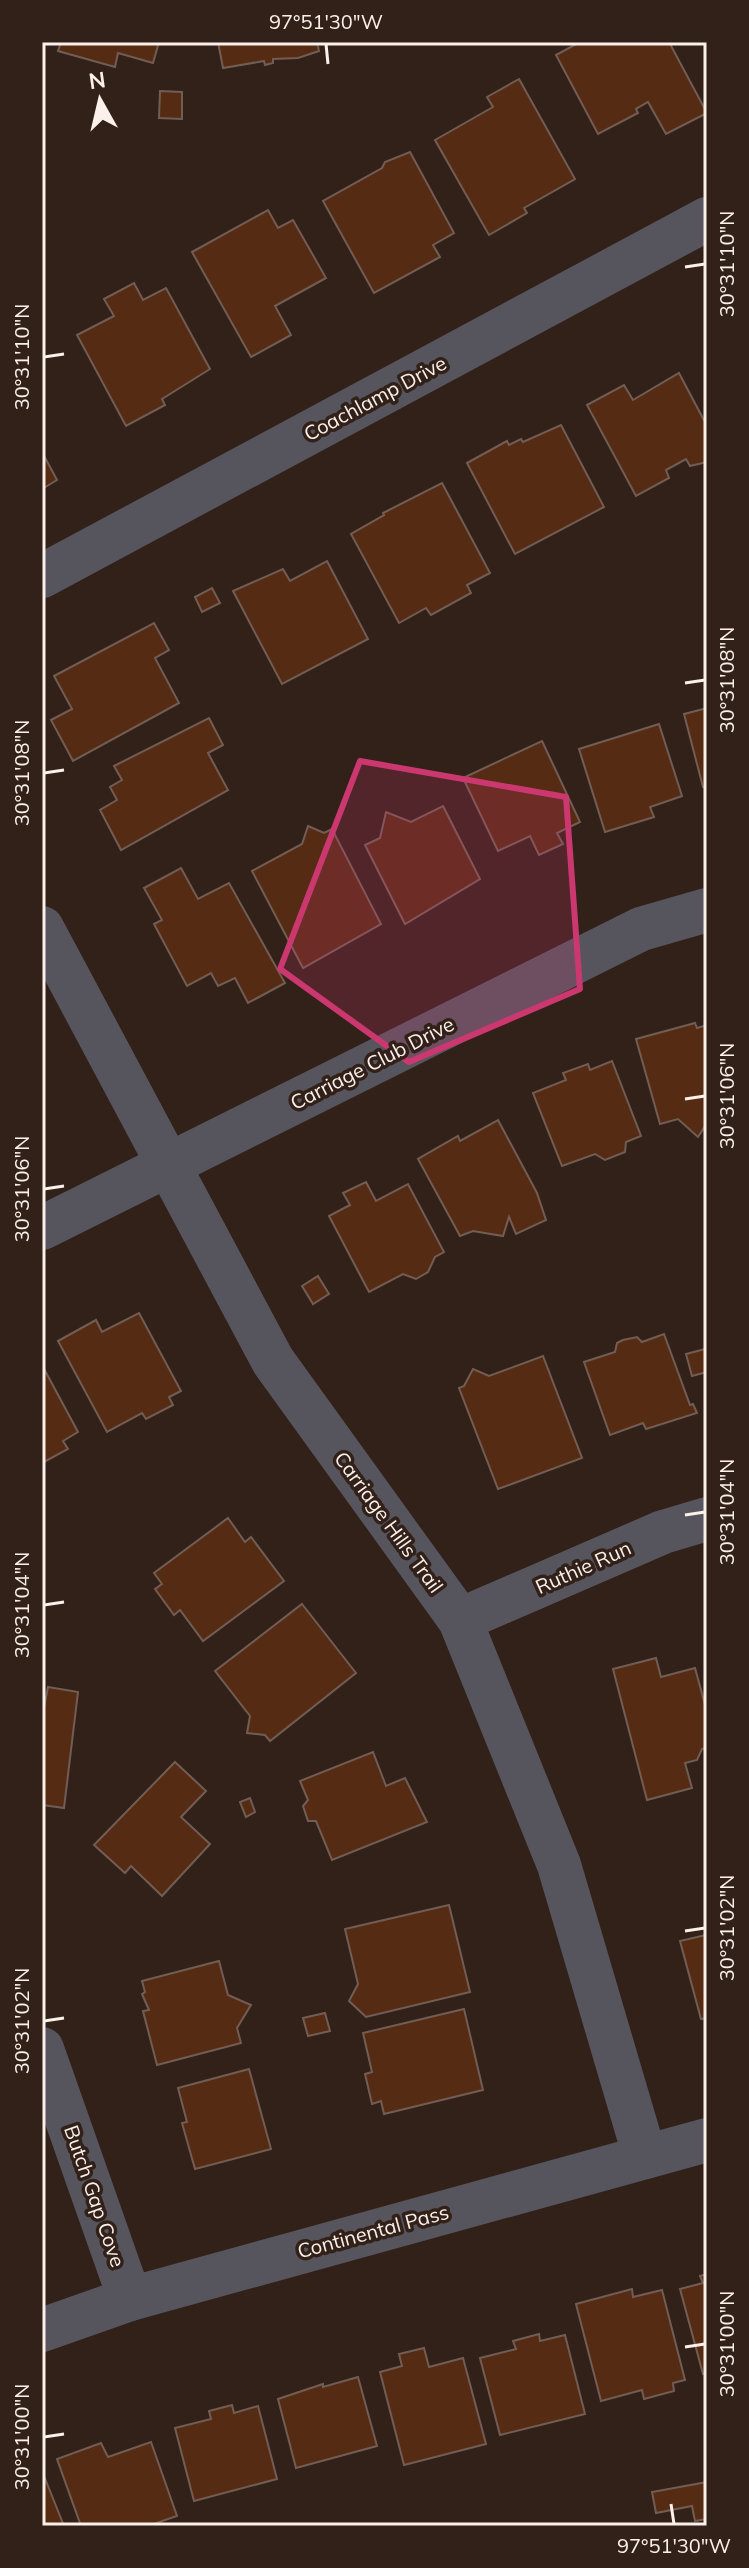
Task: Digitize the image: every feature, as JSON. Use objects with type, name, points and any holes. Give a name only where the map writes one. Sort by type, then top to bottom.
[{"type":"street","name":"Coachlamp Drive","points":[[42,576],[707,219]]},
{"type":"street","name":"Carriage Club Drive","points":[[42,1228],[641,929],[707,910]]},
{"type":"street","name":"Carriage Hills Trail","points":[[42,928],[273,1361],[460,1620],[559,1865],[645,2157]]},
{"type":"street","name":"Ruthie Run","points":[[460,1620],[663,1532],[707,1519]]},
{"type":"street","name":"Butch Gap Cove","points":[[42,2049],[130,2299]]},
{"type":"street","name":"Continental Pass","points":[[42,2330],[130,2299],[707,2140]]},
{"type":"highlighted area","points":[[360,761],[566,797],[580,989],[409,1062],[280,969]]},
{"type":"building","points":[[61,42],[159,42],[153,63],[118,53],[115,67],[58,51]]},
{"type":"building","points":[[218,42],[317,42],[319,51],[298,58],[273,59],[273,63],[265,65],[264,61],[223,68]]},
{"type":"building","points":[[580,42],[669,42],[707,113],[666,134],[648,102],[636,109],[638,113],[598,134],[556,55]]},
{"type":"building","points":[[519,79],[575,179],[524,208],[527,213],[489,235],[435,140],[493,107],[487,97]]},
{"type":"building","points":[[160,91],[182,92],[182,119],[159,118]]},
{"type":"building","points":[[410,152],[454,233],[433,245],[440,257],[374,293],[323,201],[382,168],[385,162]]},
{"type":"building","points":[[268,210],[278,228],[293,220],[326,278],[275,306],[291,335],[251,357],[192,252]]},
{"type":"building","points":[[134,283],[143,300],[166,288],[210,369],[162,399],[165,405],[126,426],[77,335],[114,316],[104,299]]},
{"type":"building","points":[[679,373],[707,426],[707,462],[690,466],[686,459],[666,470],[669,478],[636,496],[587,405],[624,385],[633,400]]},
{"type":"building","points":[[561,425],[604,507],[515,554],[467,463],[507,441],[509,445],[521,439],[523,442]]},
{"type":"building","points":[[42,452],[57,480],[42,489]]},
{"type":"building","points":[[442,483],[490,573],[467,585],[471,593],[431,615],[426,608],[399,623],[351,534],[383,513]]},
{"type":"building","points":[[327,561],[368,639],[282,684],[233,591],[283,569],[290,581]]},
{"type":"building","points":[[212,588],[220,603],[202,612],[195,597]]},
{"type":"building","points":[[154,623],[169,650],[155,658],[179,703],[73,761],[51,720],[72,709],[54,676]]},
{"type":"building","points":[[707,708],[707,786],[703,787],[684,714]]},
{"type":"building","points":[[209,718],[223,745],[208,753],[228,790],[121,850],[100,810],[117,800],[110,787],[122,780],[114,766]]},
{"type":"building","points":[[659,724],[682,796],[650,807],[654,817],[605,832],[579,749]]},
{"type":"building","points":[[542,741],[580,822],[557,833],[563,844],[539,855],[530,836],[498,851],[463,778]]},
{"type":"building","points":[[443,806],[480,879],[405,924],[365,845],[380,838],[386,812],[411,822]]},
{"type":"building","points":[[308,826],[324,833],[332,829],[381,924],[303,968],[252,871],[302,844]]},
{"type":"building","points":[[181,868],[198,899],[229,883],[285,983],[248,1003],[235,978],[218,986],[211,973],[187,986],[154,924],[162,920],[144,888]]},
{"type":"building","points":[[695,1023],[697,1028],[707,1025],[707,1123],[698,1137],[678,1119],[660,1124],[636,1039]]},
{"type":"building","points":[[612,1061],[641,1136],[626,1142],[625,1152],[605,1160],[595,1154],[562,1166],[533,1093],[566,1080],[563,1073],[588,1064],[590,1070]]},
{"type":"building","points":[[498,1120],[537,1193],[546,1220],[516,1234],[509,1217],[503,1236],[473,1231],[460,1236],[418,1159],[458,1136],[460,1141]]},
{"type":"building","points":[[366,1182],[376,1201],[408,1184],[444,1252],[435,1257],[428,1272],[416,1279],[403,1274],[369,1292],[329,1216],[350,1205],[343,1193]]},
{"type":"building","points":[[318,1276],[329,1294],[313,1304],[302,1286]]},
{"type":"building","points":[[139,1313],[181,1391],[169,1397],[173,1405],[146,1419],[142,1413],[107,1432],[58,1341],[96,1320],[102,1332]]},
{"type":"building","points":[[664,1334],[690,1405],[693,1404],[697,1413],[646,1429],[643,1423],[610,1435],[584,1362],[615,1352],[617,1343],[623,1340],[637,1337],[642,1342]]},
{"type":"building","points":[[705,1349],[707,1372],[692,1376],[686,1354]]},
{"type":"building","points":[[543,1356],[582,1458],[498,1489],[459,1388],[464,1386],[473,1369],[489,1376]]},
{"type":"building","points":[[42,1365],[78,1432],[63,1441],[68,1449],[44,1462]]},
{"type":"building","points":[[228,1518],[245,1542],[251,1537],[284,1581],[203,1641],[180,1610],[174,1615],[155,1589],[162,1584],[154,1573]]},
{"type":"building","points":[[302,1604],[356,1673],[270,1741],[265,1735],[247,1733],[250,1716],[215,1671]]},
{"type":"building","points":[[656,1658],[661,1677],[695,1668],[707,1712],[707,1748],[702,1749],[697,1760],[685,1763],[692,1788],[647,1800],[613,1669]]},
{"type":"building","points":[[48,1687],[78,1692],[64,1808],[42,1805],[42,1718]]},
{"type":"building","points":[[373,1752],[386,1786],[405,1778],[427,1822],[332,1860],[316,1821],[308,1821],[303,1806],[308,1800],[300,1781]]},
{"type":"building","points":[[175,1762],[206,1791],[181,1817],[210,1844],[162,1896],[131,1866],[125,1873],[94,1845]]},
{"type":"building","points":[[250,1798],[255,1812],[246,1817],[240,1802]]},
{"type":"building","points":[[449,1905],[470,1992],[366,2017],[349,2001],[358,1984],[345,1929]]},
{"type":"building","points":[[707,1927],[707,2018],[701,2019],[680,1941],[706,1935]]},
{"type":"building","points":[[219,1961],[228,1995],[251,2005],[237,2028],[241,2043],[157,2065],[143,2011],[149,2010],[142,1994],[145,1992],[142,1981]]},
{"type":"building","points":[[464,2009],[483,2090],[384,2114],[381,2101],[372,2104],[365,2074],[372,2072],[363,2033]]},
{"type":"building","points":[[325,2013],[330,2031],[308,2036],[303,2018]]},
{"type":"building","points":[[249,2069],[271,2149],[195,2169],[182,2123],[187,2122],[178,2088]]},
{"type":"building","points":[[707,2274],[707,2373],[703,2374],[680,2289],[703,2283],[700,2276]]},
{"type":"building","points":[[632,2289],[633,2297],[662,2290],[685,2380],[673,2383],[674,2391],[644,2399],[642,2390],[601,2401],[576,2304]]},
{"type":"building","points":[[539,2334],[540,2341],[565,2335],[585,2414],[500,2435],[480,2358],[516,2349],[513,2341]]},
{"type":"building","points":[[424,2348],[429,2367],[463,2358],[486,2444],[404,2465],[380,2372],[402,2366],[399,2354]]},
{"type":"building","points":[[358,2377],[377,2446],[296,2468],[278,2399],[323,2384],[323,2387]]},
{"type":"building","points":[[232,2405],[234,2413],[258,2406],[277,2479],[194,2501],[175,2428],[211,2419],[209,2411]]},
{"type":"building","points":[[151,2442],[177,2516],[148,2526],[81,2526],[57,2459],[101,2443],[108,2457]]},
{"type":"building","points":[[42,2471],[64,2526],[42,2526]]},
{"type":"building","points":[[707,2482],[707,2519],[695,2521],[692,2506],[656,2513],[652,2492]]}]
